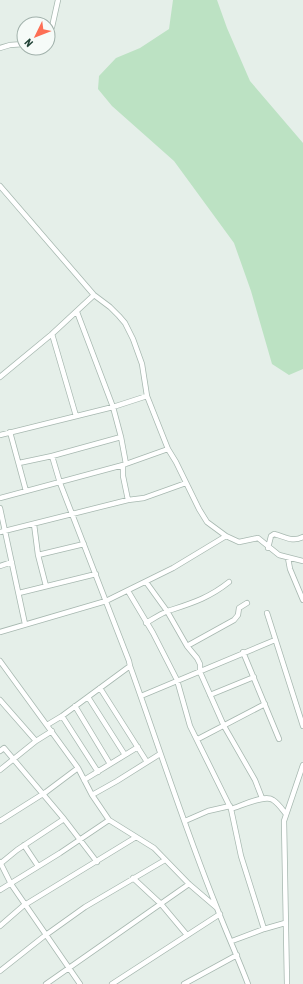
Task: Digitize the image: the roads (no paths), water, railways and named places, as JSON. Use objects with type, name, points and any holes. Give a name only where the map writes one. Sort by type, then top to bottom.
[{"type":"street","points":[[54,16],[58,0]]},
{"type":"street","points":[[0,48],[16,45]]},
{"type":"street","points":[[0,186],[94,295],[110,307],[129,331],[142,364],[147,396],[168,449],[176,462],[193,499],[207,522],[226,536],[239,542],[258,538],[268,548],[279,555],[303,561]]},
{"type":"street","points":[[0,377],[52,334],[94,295]]},
{"type":"street","points":[[77,312],[113,407],[121,436],[124,465],[123,476],[128,500]]},
{"type":"street","points":[[52,334],[76,416]]},
{"type":"street","points":[[0,435],[113,407],[147,396]]},
{"type":"street","points":[[10,432],[26,491]]},
{"type":"street","points":[[19,463],[52,456],[121,436]]},
{"type":"street","points":[[0,498],[124,465],[168,449]]},
{"type":"street","points":[[52,456],[60,483],[130,666],[185,822],[248,984]]},
{"type":"street","points":[[2,532],[128,500],[144,498],[186,483]]},
{"type":"street","points":[[0,508],[2,532],[12,562],[25,624]]},
{"type":"street","points":[[34,524],[38,555],[46,586]]},
{"type":"street","points":[[268,548],[271,536],[274,534],[289,539],[298,539],[303,537]]},
{"type":"street","points":[[0,632],[106,601],[173,568],[226,536]]},
{"type":"street","points":[[38,555],[84,544]]},
{"type":"street","points":[[288,558],[290,569],[303,600]]},
{"type":"street","points":[[0,566],[12,562]]},
{"type":"street","points":[[18,593],[96,574]]},
{"type":"street","points":[[146,582],[167,611],[187,646],[197,658],[200,664],[200,672],[224,726],[255,780],[262,798]]},
{"type":"street","points":[[146,623],[167,611],[200,600],[217,591],[229,582]]},
{"type":"street","points":[[128,591],[177,680],[190,726],[198,739],[231,808],[241,856],[264,929]]},
{"type":"street","points":[[187,646],[230,623],[236,618],[239,608],[247,603]]},
{"type":"street","points":[[267,614],[303,726]]},
{"type":"street","points":[[140,696],[275,640]]},
{"type":"street","points":[[243,652],[279,739]]},
{"type":"street","points":[[0,661],[78,768],[92,795],[109,820],[154,848],[219,912]]},
{"type":"street","points":[[47,725],[62,716],[130,666]]},
{"type":"street","points":[[0,671],[5,668]]},
{"type":"street","points":[[210,695],[254,677]]},
{"type":"street","points":[[100,688],[147,762]]},
{"type":"street","points":[[88,697],[125,755]]},
{"type":"street","points":[[0,700],[36,740]]},
{"type":"street","points":[[198,739],[265,704]]},
{"type":"street","points":[[75,706],[110,764]]},
{"type":"street","points":[[62,716],[98,772]]},
{"type":"street","points":[[0,770],[36,740],[52,731]]},
{"type":"street","points":[[0,744],[2,749],[64,819],[97,862]]},
{"type":"street","points":[[84,780],[138,747]]},
{"type":"street","points":[[92,795],[160,754]]},
{"type":"street","points":[[286,984],[284,821],[303,765]]},
{"type":"street","points":[[0,821],[42,794],[78,768]]},
{"type":"street","points":[[185,822],[208,811],[231,808],[262,798],[273,800],[286,814]]},
{"type":"street","points":[[64,819],[24,845],[0,863],[11,884],[80,984]]},
{"type":"street","points":[[0,890],[109,820]]},
{"type":"street","points":[[0,926],[26,904],[136,838]]},
{"type":"street","points":[[24,845],[38,866]]},
{"type":"street","points":[[0,971],[46,934],[86,907],[165,860]]},
{"type":"street","points":[[133,878],[161,904],[188,935]]},
{"type":"street","points":[[46,984],[68,967],[189,884]]},
{"type":"street","points":[[114,984],[188,935],[219,912]]},
{"type":"street","points":[[232,941],[285,923]]},
{"type":"street","points":[[184,984],[237,955]]}]
